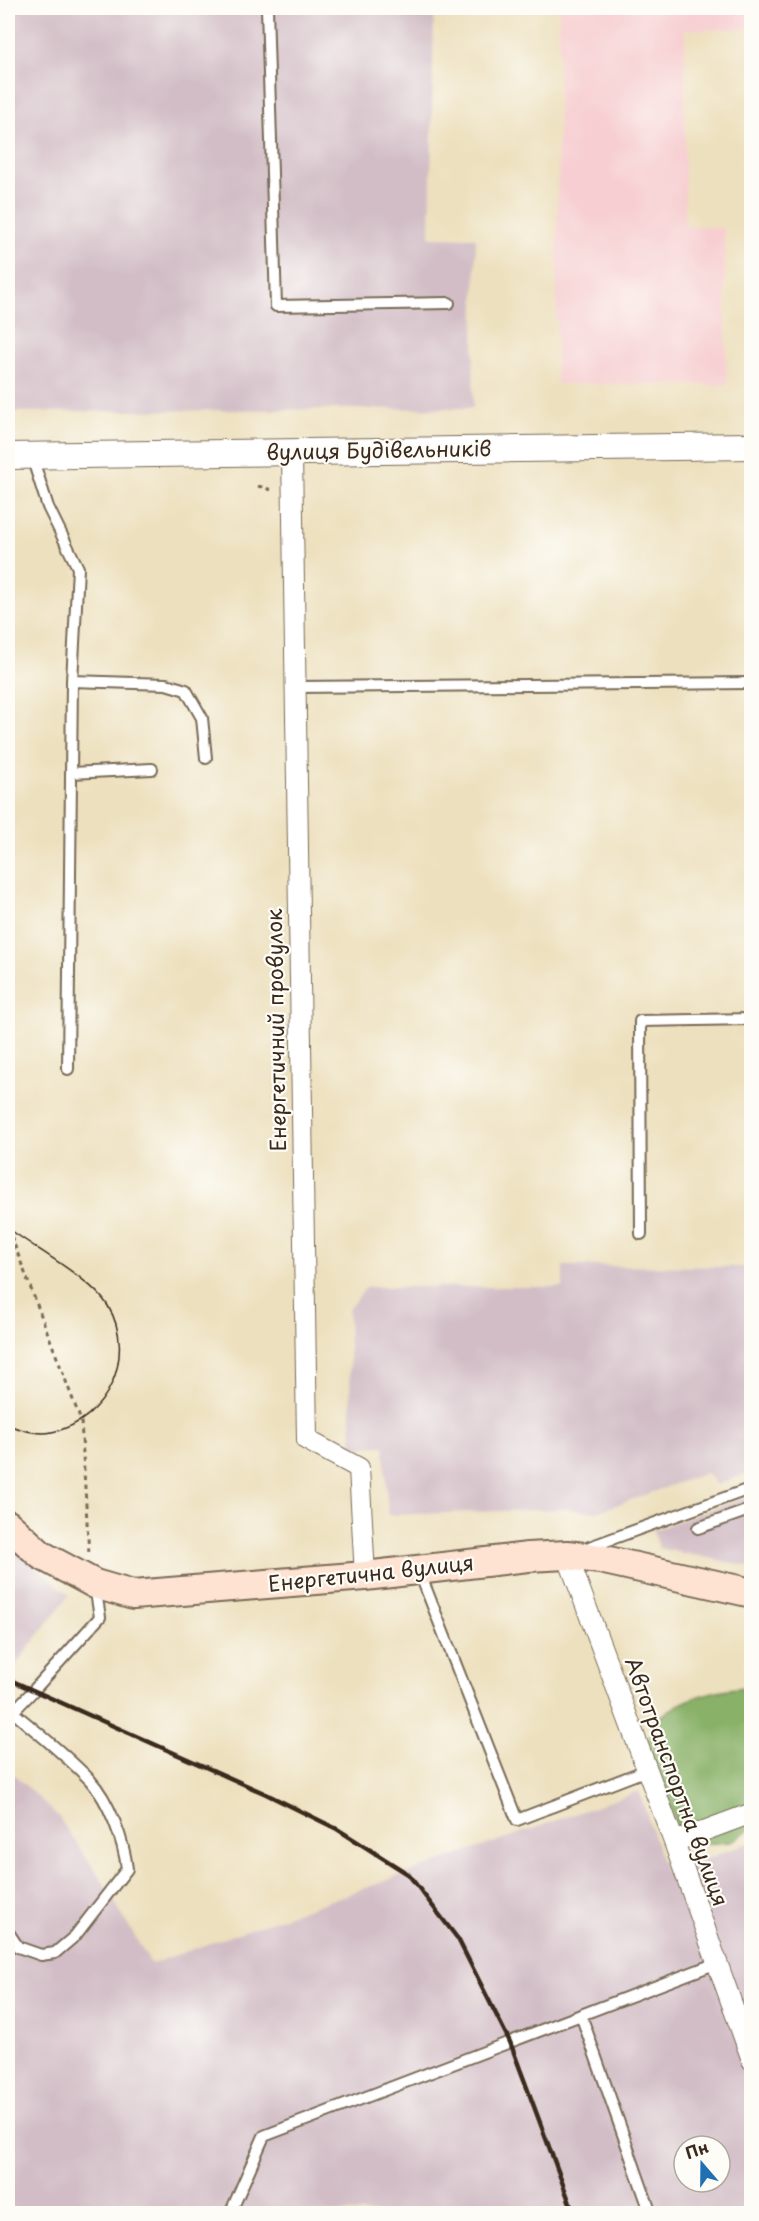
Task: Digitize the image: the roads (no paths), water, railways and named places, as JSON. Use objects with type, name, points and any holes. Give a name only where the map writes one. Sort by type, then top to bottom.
[{"type":"main road","name":"Енергетична вулиця","points":[[8,1525],[41,1555],[92,1575],[133,1595],[365,1576],[528,1557],[567,1555],[600,1558],[752,1593]]},
{"type":"street","name":"вулиця Будівельників","points":[[20,457],[752,446]]},
{"type":"street","name":"Енергетичний провулок","points":[[291,453],[307,1440],[359,1468],[365,1576]]},
{"type":"street","name":"Автотранспортна вулиця","points":[[567,1555],[752,2060]]},
{"type":"street","points":[[674,1842],[752,1814]]},
{"type":"lane","points":[[267,8],[276,306],[448,303]]},
{"type":"lane","points":[[20,457],[78,568],[72,681],[68,1069]]},
{"type":"lane","points":[[72,681],[166,684],[186,690],[202,718],[206,758]]},
{"type":"lane","points":[[296,687],[752,683]]},
{"type":"lane","points":[[71,773],[152,769]]},
{"type":"lane","points":[[641,1234],[640,1021],[752,1019]]},
{"type":"lane","points":[[567,1555],[752,1488]]},
{"type":"lane","points":[[698,1528],[752,1509]]},
{"type":"lane","points":[[419,1570],[517,1820],[647,1770]]},
{"type":"lane","points":[[8,1932],[18,1947],[41,1954],[56,1953],[75,1936],[127,1869],[126,1858],[113,1818],[91,1781],[10,1714],[100,1617],[92,1575]]},
{"type":"lane","points":[[230,2214],[264,2136],[717,1963]]},
{"type":"lane","points":[[581,2015],[651,2214]]},
{"type":"tram line","points":[[8,1228],[76,1275],[100,1296],[108,1306],[116,1325],[119,1345],[118,1364],[112,1383],[102,1400],[88,1415],[72,1425],[47,1433],[30,1432],[8,1425]]},
{"type":"railway","points":[[8,1679],[266,1794],[337,1829],[408,1874],[458,1939],[510,2042],[574,2214]]}]
